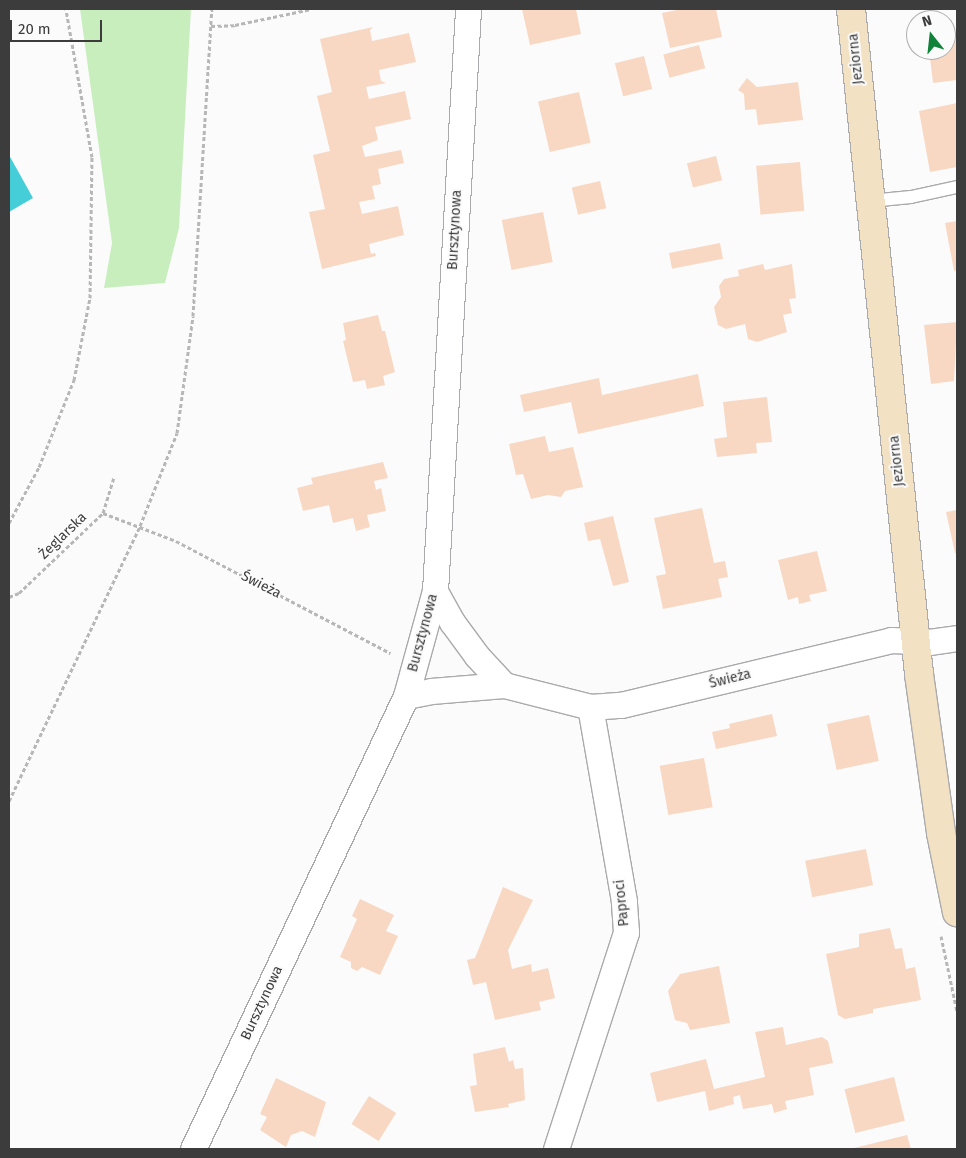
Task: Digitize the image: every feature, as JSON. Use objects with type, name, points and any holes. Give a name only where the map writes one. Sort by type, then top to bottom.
[{"type":"street","name":"Bursztynowa","points":[[193,1149],[406,696],[435,591],[468,9]]},
{"type":"street","name":"Jeziorna","points":[[851,9],[916,640],[941,833],[957,912]]},
{"type":"street","points":[[435,591],[457,629],[504,685]]},
{"type":"street","name":"Świeża","points":[[406,696],[440,690],[504,685],[590,708],[620,705],[891,640],[957,638]]},
{"type":"street","name":"Paproci","points":[[556,1149],[626,932],[625,906],[590,708]]},
{"type":"lane","points":[[870,201],[911,197],[957,187]]},
{"type":"path","points":[[9,523],[39,467],[74,380],[90,298],[92,157],[66,9]]},
{"type":"path","points":[[9,801],[140,526],[177,433],[187,377],[212,9]]},
{"type":"path","points":[[211,26],[235,25],[311,9]]},
{"type":"path","name":"Żeglarska","points":[[9,597],[19,593],[103,513],[114,477]]},
{"type":"path","name":"Świeża","points":[[103,513],[140,526],[360,635],[414,668]]},
{"type":"green space","points":[[80,9],[191,9],[179,228],[165,283],[104,288],[112,243]]},
{"type":"water","points":[[9,155],[33,198],[9,212]]},
{"type":"building","points":[[522,9],[576,9],[581,34],[530,45]]},
{"type":"building","points":[[682,9],[716,9],[722,37],[670,48],[662,13]]},
{"type":"building","points":[[373,27],[370,30],[372,41],[409,33],[416,62],[379,70],[381,81],[386,83],[366,87],[369,99],[405,91],[411,119],[375,127],[378,140],[362,146],[365,157],[401,150],[404,163],[378,169],[381,184],[372,186],[375,199],[359,202],[362,214],[398,206],[404,235],[369,244],[371,254],[375,253],[376,256],[322,269],[309,212],[325,209],[313,155],[330,151],[317,96],[332,92],[320,39]]},
{"type":"building","points":[[956,40],[957,80],[933,83],[930,60],[956,60]]},
{"type":"building","points":[[699,45],[705,68],[669,78],[663,55]]},
{"type":"building","points":[[644,56],[652,89],[623,96],[615,63]]},
{"type":"building","points":[[747,78],[757,87],[798,82],[803,120],[758,125],[756,109],[745,110],[744,94],[738,90]]},
{"type":"building","points":[[579,92],[591,143],[550,152],[538,101]]},
{"type":"building","points":[[957,103],[957,167],[930,172],[919,111]]},
{"type":"building","points":[[716,156],[722,180],[693,188],[687,163]]},
{"type":"building","points":[[800,162],[804,211],[760,215],[756,166]]},
{"type":"building","points":[[600,181],[606,208],[578,215],[572,188]]},
{"type":"building","points":[[543,212],[553,262],[512,270],[502,220]]},
{"type":"building","points":[[957,221],[957,270],[954,271],[945,223]]},
{"type":"building","points":[[720,243],[723,259],[672,269],[669,253]]},
{"type":"building","points":[[763,264],[765,270],[792,264],[796,298],[789,299],[792,313],[783,315],[787,332],[757,342],[748,339],[745,324],[726,329],[718,325],[714,307],[721,297],[719,286],[724,279],[739,276],[738,270]]},
{"type":"building","points":[[378,315],[382,331],[385,331],[395,372],[383,376],[385,385],[367,389],[365,380],[353,382],[343,341],[346,340],[343,323]]},
{"type":"building","points":[[957,322],[954,381],[931,384],[924,325]]},
{"type":"building","points":[[698,374],[704,406],[578,434],[571,402],[524,412],[520,395],[599,378],[602,395]]},
{"type":"building","points":[[767,397],[772,442],[756,443],[757,453],[717,457],[714,439],[727,437],[723,402]]},
{"type":"building","points":[[545,436],[549,452],[573,447],[583,487],[565,491],[561,497],[548,495],[531,499],[523,474],[516,475],[509,444]]},
{"type":"building","points":[[383,462],[388,478],[374,481],[376,490],[381,488],[386,511],[367,515],[370,527],[356,531],[353,518],[333,523],[329,505],[303,511],[297,488],[313,484],[311,478]]},
{"type":"building","points":[[702,508],[714,563],[725,561],[728,577],[718,579],[722,597],[663,609],[656,576],[666,574],[654,518]]},
{"type":"building","points":[[957,510],[957,553],[955,553],[946,512]]},
{"type":"building","points":[[613,516],[629,582],[613,586],[600,539],[588,541],[584,523]]},
{"type":"building","points":[[817,551],[827,591],[809,595],[811,601],[799,604],[798,597],[788,600],[778,560]]},
{"type":"building","points":[[772,714],[777,736],[716,749],[712,732],[730,728],[729,724]]},
{"type":"building","points":[[869,715],[879,761],[837,770],[827,724]]},
{"type":"building","points":[[704,758],[713,807],[668,815],[660,766]]},
{"type":"building","points":[[866,849],[873,885],[812,897],[805,861]]},
{"type":"building","points":[[503,887],[533,900],[508,950],[512,969],[531,964],[532,972],[548,968],[555,998],[539,1002],[541,1010],[495,1020],[486,982],[473,985],[467,960],[475,958]]},
{"type":"building","points":[[360,899],[394,915],[386,931],[398,936],[380,975],[362,967],[357,971],[351,968],[351,962],[340,957],[357,919],[352,916]]},
{"type":"building","points":[[890,928],[895,949],[902,948],[906,969],[915,967],[921,1000],[873,1009],[873,1013],[845,1019],[838,1015],[826,954],[859,947],[859,934]]},
{"type":"building","points":[[719,966],[730,1023],[690,1030],[687,1023],[675,1020],[668,991],[680,974]]},
{"type":"building","points":[[783,1027],[786,1045],[822,1037],[828,1041],[833,1063],[809,1068],[814,1095],[785,1101],[787,1109],[774,1113],[772,1104],[743,1109],[740,1095],[733,1097],[734,1104],[709,1111],[705,1091],[657,1102],[650,1073],[706,1059],[714,1089],[765,1077],[755,1032]]},
{"type":"building","points":[[505,1047],[509,1062],[513,1060],[515,1069],[523,1068],[525,1100],[508,1104],[509,1107],[475,1112],[470,1086],[477,1085],[473,1054]]},
{"type":"building","points":[[894,1077],[905,1121],[855,1133],[845,1089]]},
{"type":"building","points":[[276,1078],[326,1102],[315,1137],[302,1131],[291,1135],[286,1147],[260,1130],[267,1117],[260,1114]]},
{"type":"building","points":[[369,1096],[396,1113],[379,1141],[352,1124]]},
{"type":"building","points":[[907,1135],[911,1149],[854,1148]]}]
